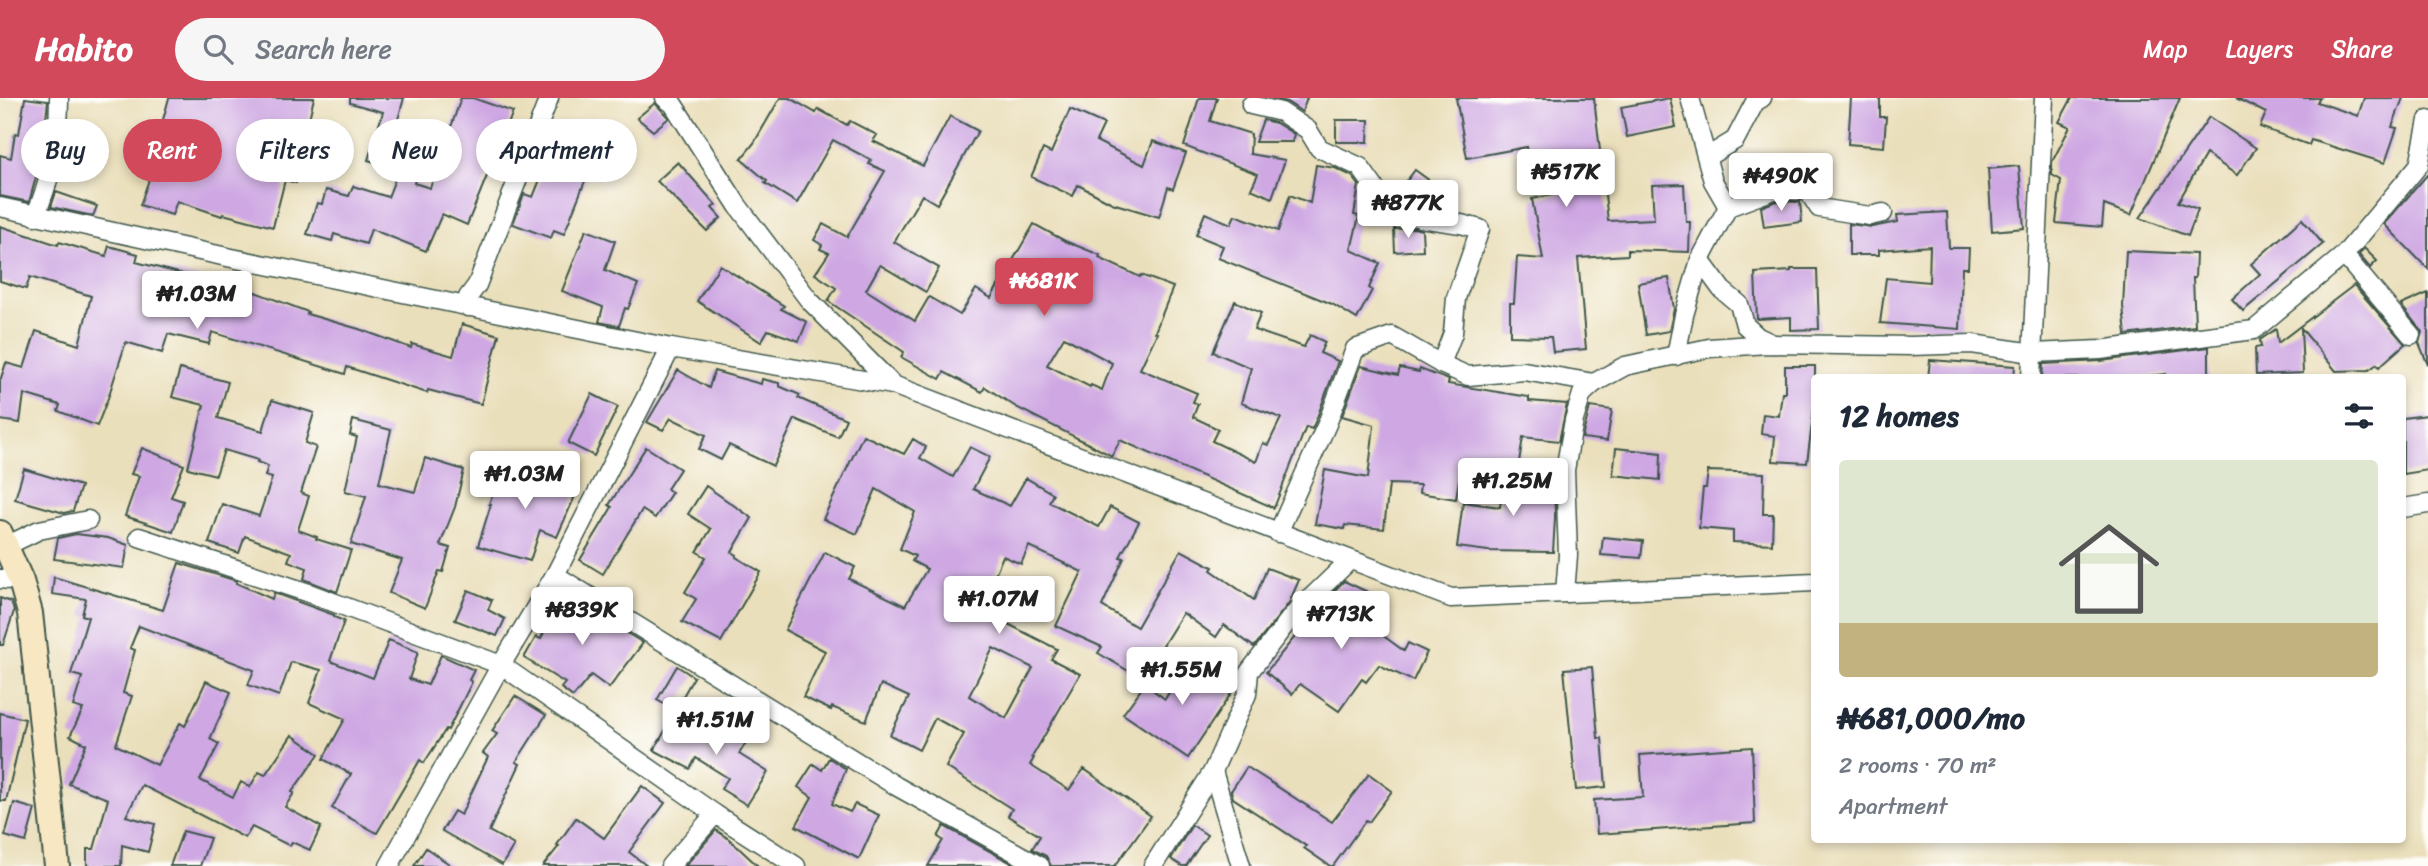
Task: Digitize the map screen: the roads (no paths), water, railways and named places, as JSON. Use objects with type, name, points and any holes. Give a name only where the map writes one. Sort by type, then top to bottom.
[{"type":"street","points":[[35,216],[47,188],[59,118],[59,98]]},
{"type":"street","points":[[468,307],[468,297],[477,285],[549,98]]},
{"type":"street","points":[[665,98],[673,104],[738,206],[809,300],[893,385]]},
{"type":"street","points":[[1690,98],[1713,181],[1728,207]]},
{"type":"street","points":[[1707,158],[1735,140],[1755,102],[1762,98]]},
{"type":"street","points":[[2031,374],[2044,98]]},
{"type":"street","points":[[1251,105],[1281,112],[1308,130],[1319,148],[1360,167],[1389,208],[1420,218],[1480,229],[1456,298],[1453,334],[1441,364]]},
{"type":"street","points":[[1565,593],[1568,555],[1565,470],[1574,420],[1581,394],[1594,383],[1625,366],[1709,348],[1773,344],[1972,344],[2034,353],[2100,350],[2254,330],[2344,255],[2419,165],[2428,120]]},
{"type":"street","points":[[1676,356],[1684,314],[1700,260],[1728,207],[1774,190],[1808,191],[1819,208],[1870,216],[1883,213]]},
{"type":"street","points":[[0,207],[671,348],[893,385],[1451,598],[1811,582]]},
{"type":"street","points":[[2344,255],[2411,335]]},
{"type":"street","points":[[1700,260],[1722,290],[1739,304],[1745,324],[1758,337],[1773,344]]},
{"type":"street","points":[[1278,533],[1323,435],[1355,349],[1392,336],[1468,376],[1524,371],[1594,383]]},
{"type":"street","points":[[389,866],[555,575],[671,348]]},
{"type":"street","points":[[2406,508],[2428,504]]},
{"type":"street","points":[[57,866],[30,613],[10,580],[3,540],[88,520]]},
{"type":"street","points":[[139,537],[282,584],[501,666],[715,814],[796,866]]},
{"type":"street","points":[[1153,866],[1213,771],[1247,694],[1249,672],[1293,616],[1349,561]]},
{"type":"street","points":[[555,575],[896,786],[1040,866]]},
{"type":"street","points":[[1213,771],[1241,866]]},
{"type":"street","points":[[670,866],[715,814]]}]
